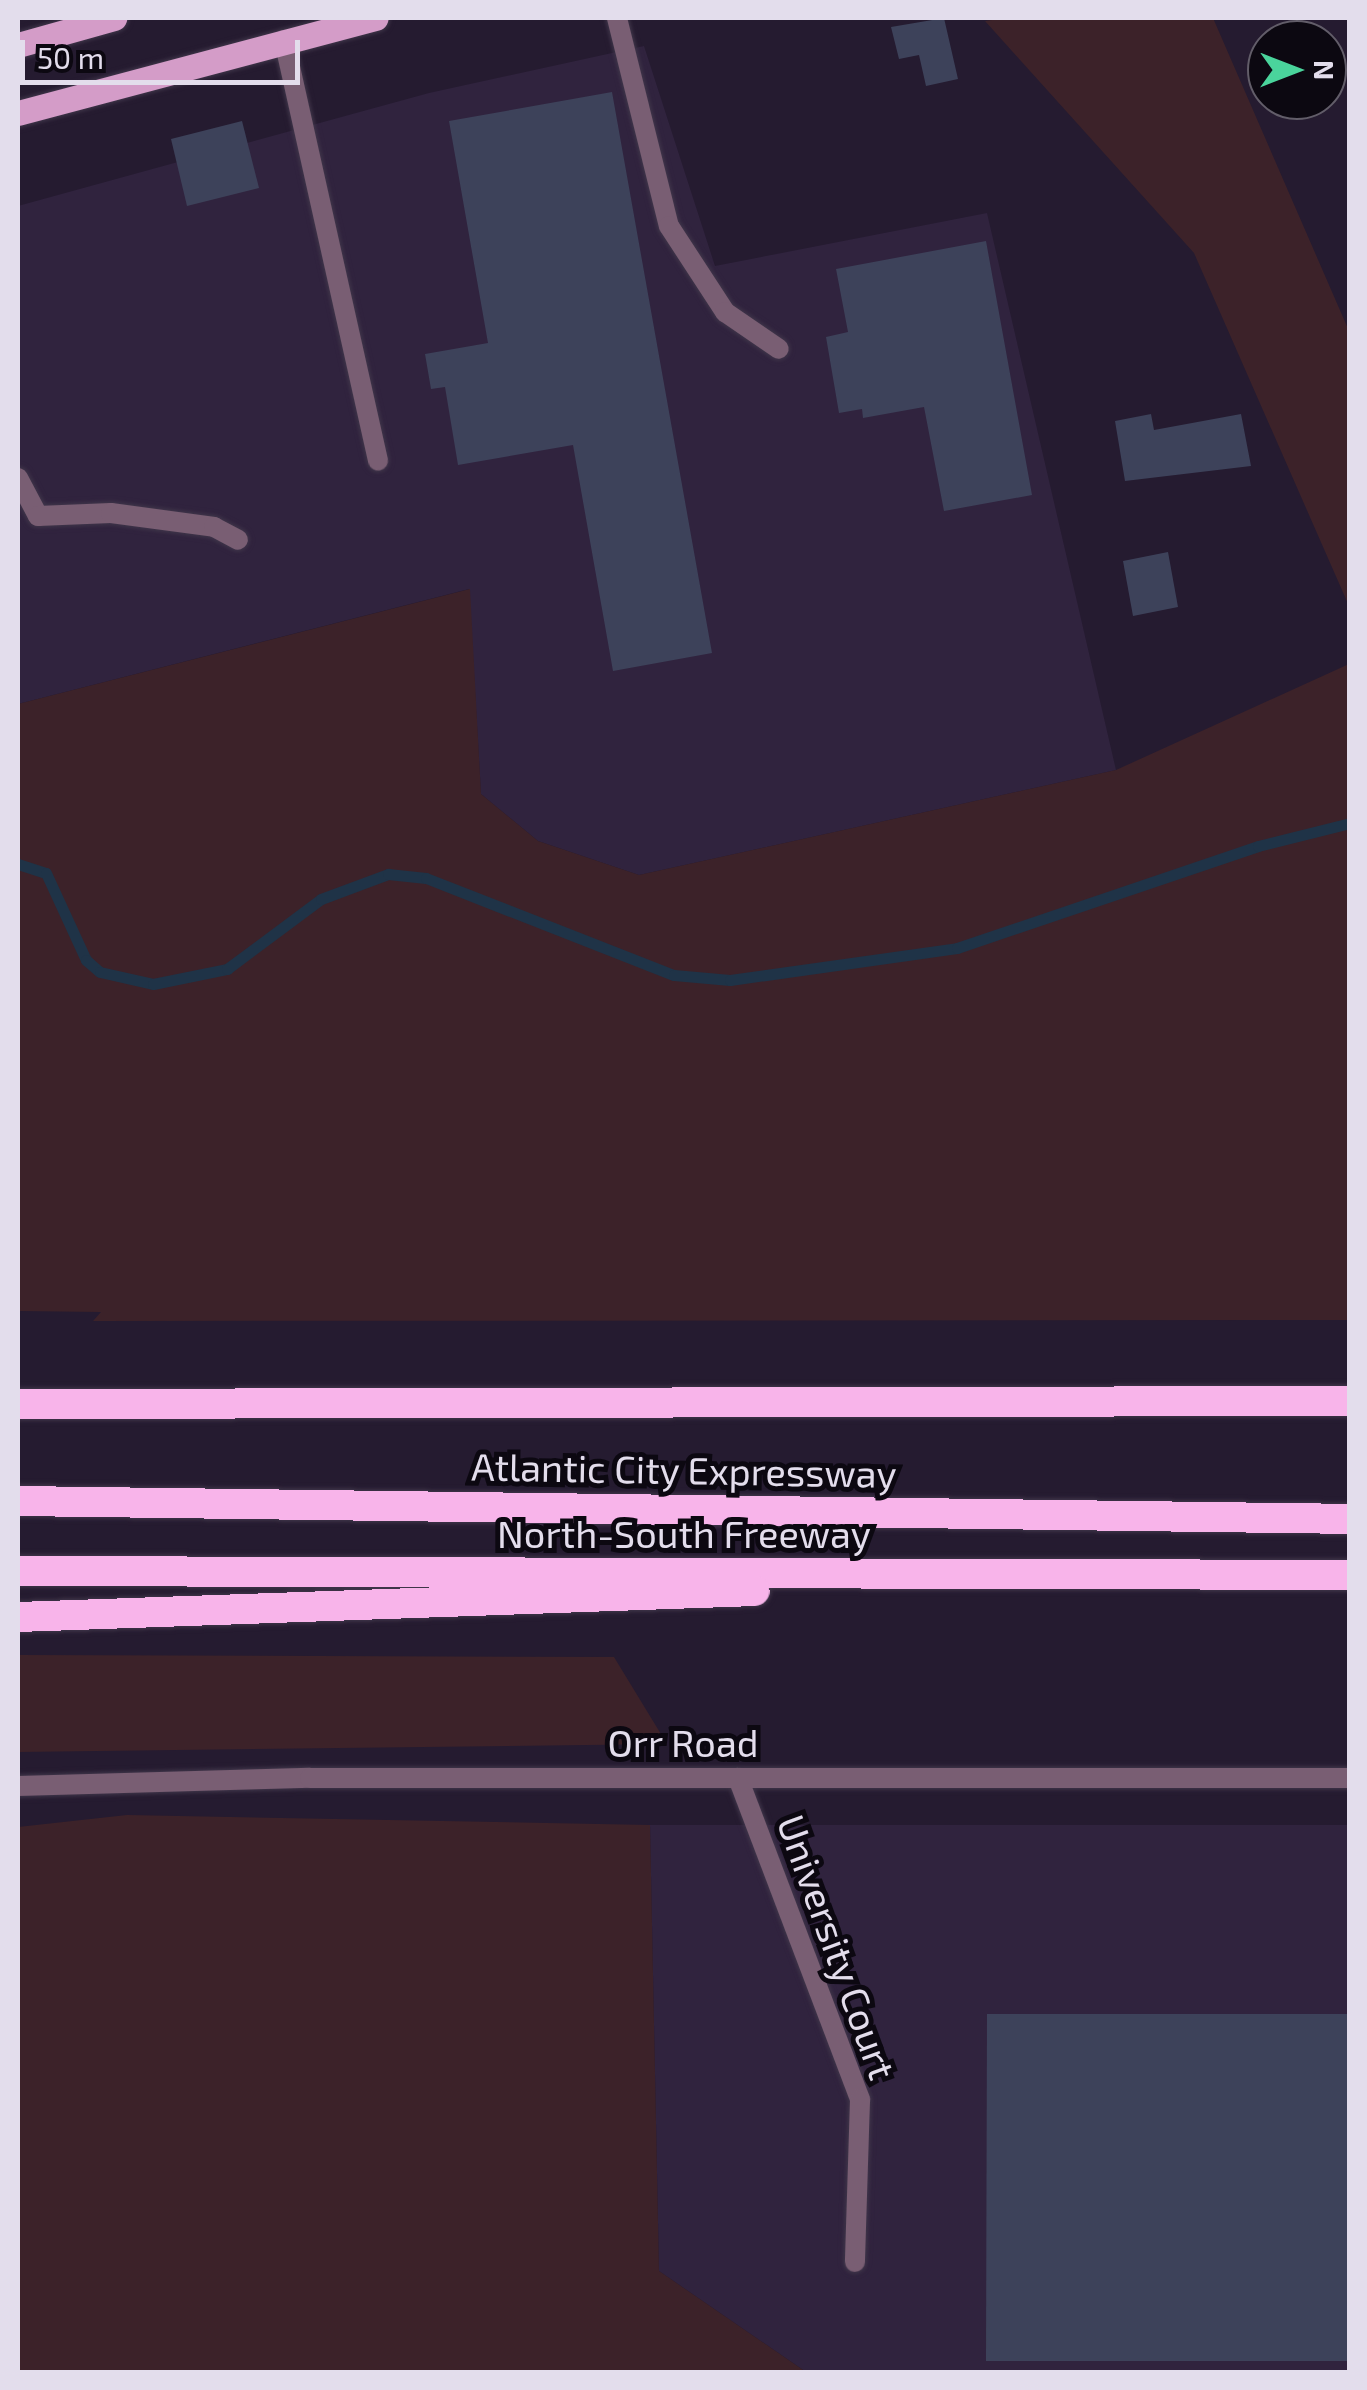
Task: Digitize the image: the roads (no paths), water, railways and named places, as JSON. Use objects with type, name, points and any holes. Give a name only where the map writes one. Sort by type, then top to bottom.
[{"type":"highway","points":[[18,1404],[1350,1401]]},
{"type":"highway","name":"Atlantic City Expressway","points":[[18,1501],[1350,1519]]},
{"type":"highway","name":"North-South Freeway","points":[[18,1571],[1350,1575]]},
{"type":"highway","points":[[18,1617],[568,1604],[918,1575]]},
{"type":"main road","points":[[18,45],[114,18]]},
{"type":"main road","points":[[18,113],[376,18]]},
{"type":"street","points":[[617,18],[669,226],[725,312],[779,349]]},
{"type":"street","points":[[284,40],[378,461]]},
{"type":"street","points":[[18,478],[38,516],[111,514],[214,528],[238,540]]},
{"type":"street","name":"Orr Road","points":[[18,1786],[738,1778],[1350,1778]]},
{"type":"street","name":"University Court","points":[[738,1778],[860,2100],[855,2262]]},
{"type":"waterway","points":[[18,864],[46,873],[86,960],[100,972],[153,984],[227,969],[321,899],[388,874],[426,878],[674,975],[730,980],[957,948],[1258,846],[1350,823]]}]
